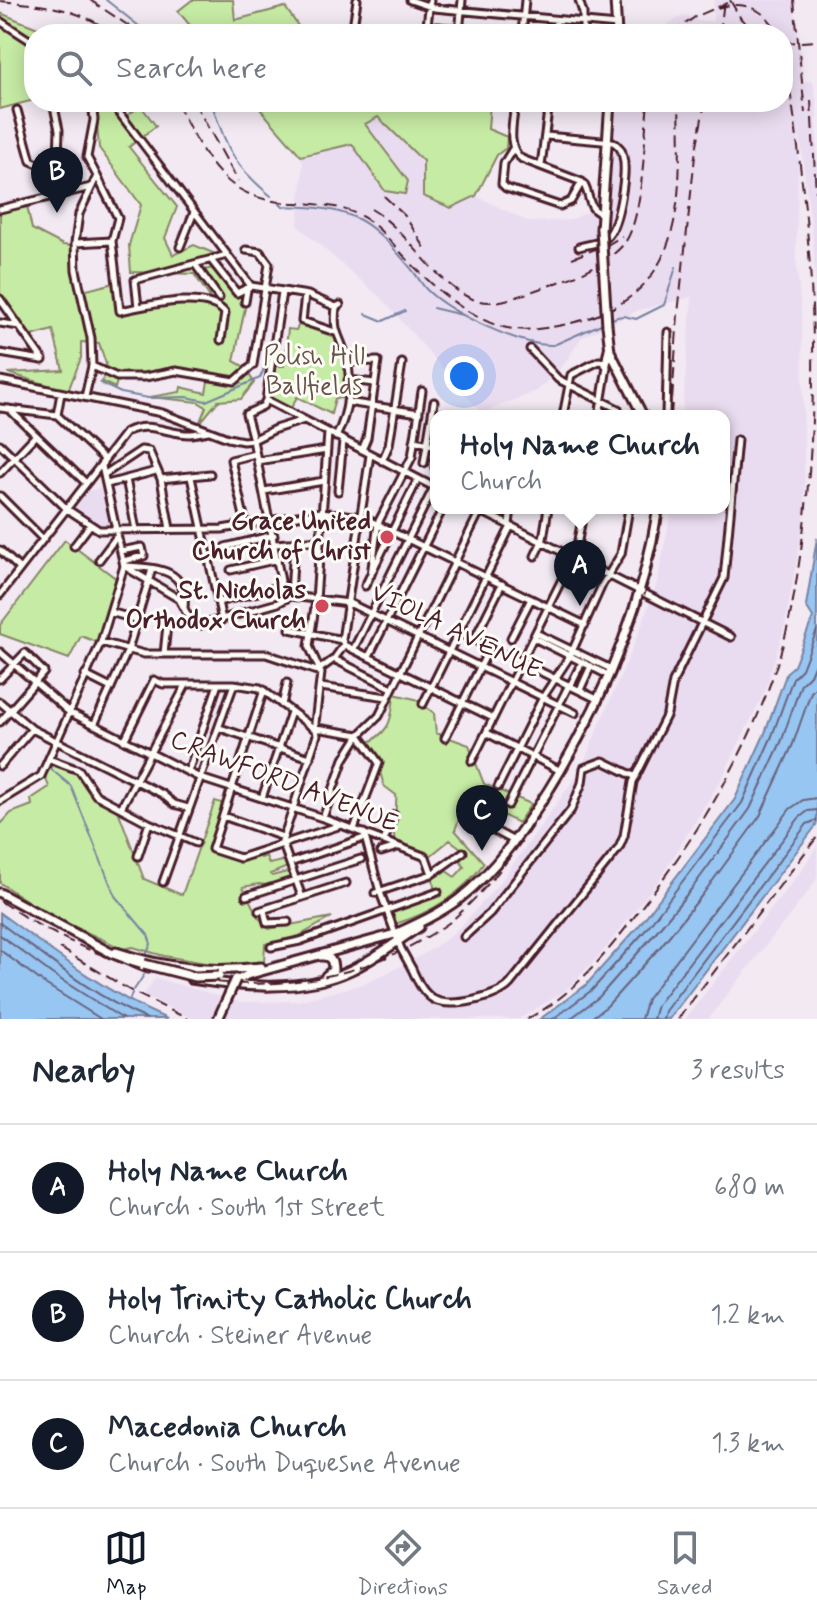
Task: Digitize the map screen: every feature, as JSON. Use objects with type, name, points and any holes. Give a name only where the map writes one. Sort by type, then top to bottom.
[{"type":"main road","points":[[615,0],[617,24]]},
{"type":"main road","points":[[609,112],[600,213],[608,351],[604,364],[617,364]]},
{"type":"main road","points":[[607,329],[641,410]]},
{"type":"main road","points":[[608,351],[641,410]]},
{"type":"main road","points":[[144,965],[195,977],[227,975],[235,980],[319,956],[397,939],[473,887],[512,840],[563,767],[609,672],[639,590],[655,514]]},
{"type":"main road","points":[[0,893],[111,953],[187,978],[253,985],[323,980],[361,965],[459,894],[481,874],[512,840],[557,769],[609,672]]},
{"type":"main road","points":[[154,963],[212,971],[261,967],[397,939]]},
{"type":"main road","points":[[88,941],[223,981],[255,983],[320,978],[333,970],[332,961]]},
{"type":"main road","points":[[319,956],[347,967],[361,965]]},
{"type":"main road","points":[[219,1019],[235,980],[261,967]]},
{"type":"street","points":[[353,24],[357,0]]},
{"type":"street","points":[[410,0],[461,11],[592,24]]},
{"type":"street","points":[[460,24],[462,0]]},
{"type":"street","points":[[523,24],[525,0]]},
{"type":"street","points":[[579,0],[584,22]]},
{"type":"street","points":[[427,24],[429,4]]},
{"type":"street","points":[[556,20],[556,24]]},
{"type":"street","points":[[0,21],[24,37]]},
{"type":"street","points":[[17,110],[31,161],[38,164],[58,158]]},
{"type":"street","points":[[55,112],[59,130],[58,158],[67,193]]},
{"type":"street","points":[[93,112],[87,157],[118,218],[112,241],[120,311],[183,300],[221,308],[225,313],[221,340]]},
{"type":"street","points":[[119,112],[249,287],[305,295],[338,306],[335,332],[347,362],[348,380],[343,422],[336,437]]},
{"type":"street","points":[[514,112],[512,150],[503,166],[502,184],[557,206],[571,201],[582,182]]},
{"type":"street","points":[[541,166],[548,112]]},
{"type":"street","points":[[546,136],[607,141],[618,145],[624,161],[622,188],[614,222],[606,239],[579,247]]},
{"type":"street","points":[[512,150],[519,158],[582,182],[592,209],[600,213]]},
{"type":"street","points":[[85,397],[92,366],[91,338],[79,287],[75,243],[79,214],[97,176]]},
{"type":"street","points":[[0,209],[92,186]]},
{"type":"street","points":[[180,247],[194,212]]},
{"type":"street","points":[[75,243],[112,241]]},
{"type":"street","points":[[92,366],[117,377],[145,377],[176,371],[235,381],[253,365],[268,259],[257,250],[246,250]]},
{"type":"street","points":[[138,307],[135,280],[227,255]]},
{"type":"street","points":[[211,260],[235,292],[239,294],[249,287]]},
{"type":"street","points":[[195,264],[219,298]]},
{"type":"street","points":[[245,302],[249,287]]},
{"type":"street","points":[[218,602],[278,587],[281,581],[276,544],[246,414],[263,406],[266,400],[282,292]]},
{"type":"street","points":[[305,295],[302,321],[335,332]]},
{"type":"street","points":[[0,299],[43,360],[0,353]]},
{"type":"street","points":[[0,323],[20,326]]},
{"type":"street","points":[[666,410],[668,332]]},
{"type":"street","points":[[530,349],[553,374],[618,409]]},
{"type":"street","points":[[347,362],[378,361],[367,438],[362,450]]},
{"type":"street","points":[[382,461],[389,445],[402,363]]},
{"type":"street","points":[[564,410],[572,373],[604,364],[600,410]]},
{"type":"street","points":[[0,380],[162,413],[228,438],[253,440],[304,420]]},
{"type":"street","points":[[348,380],[375,383]]},
{"type":"street","points":[[371,575],[378,523],[412,457],[422,391]]},
{"type":"street","points":[[57,415],[61,393]]},
{"type":"street","points":[[266,400],[430,485]]},
{"type":"street","points":[[347,402],[419,413]]},
{"type":"street","points":[[433,410],[434,402]]},
{"type":"street","points":[[0,408],[57,415],[104,459],[124,564],[101,642],[41,776],[0,801]]},
{"type":"street","points":[[8,408],[86,483]]},
{"type":"street","points":[[424,463],[430,425]]},
{"type":"street","points":[[0,595],[126,432],[139,427],[188,434],[209,431]]},
{"type":"street","points":[[302,897],[283,845],[283,837],[310,758],[321,686],[321,671],[309,646],[316,600],[328,433]]},
{"type":"street","points":[[0,473],[35,436]]},
{"type":"street","points":[[290,863],[364,836],[377,892],[425,992],[443,1003],[491,997],[505,990],[619,848],[636,777],[666,717],[672,685],[725,572],[737,440]]},
{"type":"street","points":[[338,491],[343,441]]},
{"type":"street","points":[[414,441],[430,444]]},
{"type":"street","points":[[0,444],[67,509],[99,530],[117,533],[222,529],[321,512],[362,517],[585,625]]},
{"type":"street","points":[[105,474],[143,449],[150,453],[161,479],[170,529]]},
{"type":"street","points":[[257,461],[327,450]]},
{"type":"street","points":[[246,525],[231,460],[255,454]]},
{"type":"street","points":[[321,671],[334,659],[343,642],[370,455]]},
{"type":"street","points":[[107,484],[156,471]]},
{"type":"street","points":[[161,479],[210,474]]},
{"type":"street","points":[[191,477],[222,620]]},
{"type":"street","points":[[126,479],[136,530]]},
{"type":"street","points":[[365,586],[418,479]]},
{"type":"street","points":[[264,491],[324,481]]},
{"type":"street","points":[[0,496],[43,539]]},
{"type":"street","points":[[354,648],[430,498]]},
{"type":"street","points":[[369,656],[440,514]]},
{"type":"street","points":[[323,818],[344,759],[359,735],[375,722],[455,562],[474,514]]},
{"type":"street","points":[[486,514],[731,637]]},
{"type":"street","points":[[423,704],[510,526],[511,514]]},
{"type":"street","points":[[535,556],[542,542],[547,514]]},
{"type":"street","points":[[472,761],[573,557],[583,514]]},
{"type":"street","points":[[498,787],[621,554],[628,514]]},
{"type":"street","points":[[74,546],[90,525]]},
{"type":"street","points":[[99,560],[117,533]]},
{"type":"street","points":[[225,547],[274,535]]},
{"type":"street","points":[[276,544],[320,540]]},
{"type":"street","points":[[124,564],[179,599],[191,619],[201,625],[278,603],[291,596],[294,542]]},
{"type":"street","points":[[121,551],[142,547],[144,556],[124,564]]},
{"type":"street","points":[[0,550],[20,569]]},
{"type":"street","points":[[231,570],[278,559]]},
{"type":"street","points":[[124,564],[170,572],[186,591],[184,609]]},
{"type":"street","points":[[94,726],[128,650],[152,569]]},
{"type":"street","points":[[474,640],[502,584]]},
{"type":"street","name":"VIOLA AVENUE","points":[[291,596],[349,603],[372,612],[575,713]]},
{"type":"street","points":[[511,638],[531,599]]},
{"type":"street","points":[[110,612],[138,620]]},
{"type":"street","points":[[164,654],[167,625]]},
{"type":"street","points":[[290,629],[343,642],[493,718]]},
{"type":"street","points":[[445,738],[490,647],[459,633]]},
{"type":"street","points":[[535,635],[609,672]]},
{"type":"street","points":[[101,642],[144,654],[266,654],[321,671]]},
{"type":"street","points":[[0,652],[15,662]]},
{"type":"street","points":[[0,679],[25,653],[43,669],[35,683],[0,722]]},
{"type":"street","points":[[571,653],[582,662],[609,672]]},
{"type":"street","points":[[506,655],[595,698]]},
{"type":"street","points":[[334,659],[392,688]]},
{"type":"street","name":"CRAWFORD AVENUE","points":[[15,662],[69,712],[94,726],[200,778],[323,818],[426,857],[432,874]]},
{"type":"street","points":[[508,805],[582,662]]},
{"type":"street","points":[[580,690],[591,666]]},
{"type":"street","points":[[85,675],[111,688]]},
{"type":"street","points":[[124,741],[154,680],[163,684],[234,684],[264,690],[316,729],[359,735],[379,763],[354,829]]},
{"type":"street","points":[[282,705],[287,683]]},
{"type":"street","points":[[121,808],[187,684]]},
{"type":"street","points":[[188,772],[218,684]]},
{"type":"street","points":[[163,882],[234,684]]},
{"type":"street","points":[[321,686],[387,697]]},
{"type":"street","points":[[264,690],[212,849],[240,858],[342,825]]},
{"type":"street","points":[[0,702],[32,729],[55,742],[162,794],[174,804],[188,808]]},
{"type":"street","points":[[262,799],[291,712]]},
{"type":"street","points":[[219,728],[310,758]]},
{"type":"street","points":[[0,766],[32,729]]},
{"type":"street","points":[[487,733],[557,769]]},
{"type":"street","points":[[49,759],[79,770],[96,795],[196,843]]},
{"type":"street","points":[[464,937],[490,913],[571,810],[582,783],[584,768],[603,761],[636,777]]},
{"type":"street","points":[[384,841],[394,815]]},
{"type":"street","points":[[223,816],[283,837]]},
{"type":"street","points":[[469,817],[512,840]]},
{"type":"street","points":[[138,856],[149,823]]},
{"type":"street","points":[[381,852],[397,846]]},
{"type":"street","points":[[377,892],[432,874],[463,852]]},
{"type":"street","points":[[246,896],[361,859]]},
{"type":"street","points":[[288,922],[267,923],[262,910],[346,883]]},
{"type":"street","points":[[271,947],[300,941],[438,892]]},
{"type":"shaded area","points":[[714,0],[794,0],[801,57],[800,82],[813,81],[817,105],[817,305],[813,239],[799,132],[796,259],[802,319],[805,514],[785,625],[765,691],[722,778],[661,877],[601,954],[565,991],[519,1019],[193,1019],[143,995],[156,978],[239,1002],[298,1001],[364,984],[414,960],[444,941],[501,881],[580,771],[657,582],[671,514],[730,514],[730,410],[683,410],[692,297],[639,310],[581,338],[564,364],[537,391],[490,410],[479,410],[382,299],[298,226],[303,166],[301,156],[352,144],[385,191],[408,181],[365,124],[378,117],[423,161],[450,208],[476,196],[529,222],[570,220],[588,212],[603,211],[612,116],[618,112],[793,112],[793,24],[667,24],[686,15],[698,21],[713,21]]},
{"type":"shaded area","points":[[107,487],[115,528],[97,527],[70,508],[82,492]]},
{"type":"shaded area","points":[[817,846],[817,878],[808,892],[708,1019],[685,1019],[801,871]]},
{"type":"green space","points":[[192,0],[233,0],[235,20],[285,7],[297,24],[189,24],[178,11]]},
{"type":"green space","points":[[0,13],[28,24],[24,24],[24,103],[0,109]]},
{"type":"green space","points":[[96,112],[113,112],[120,120],[132,112],[146,112],[156,126],[129,147],[177,207],[165,238],[173,255],[194,245],[213,253],[197,271],[214,268],[231,291],[243,294],[245,308],[234,361],[245,367],[254,383],[241,399],[218,401],[199,424],[206,407],[198,402],[150,397],[180,392],[181,387],[206,393],[208,381],[188,370],[166,369],[119,374],[115,388],[102,382],[106,364],[99,343],[81,342],[81,358],[68,391],[8,373],[63,370],[53,330],[28,337],[0,295],[0,212],[27,206],[32,229],[63,245],[73,246],[79,292],[114,283],[119,312],[185,302],[211,306],[209,296],[194,274],[131,272],[129,245],[141,205],[99,148]]},
{"type":"green space","points":[[263,112],[489,112],[488,129],[507,137],[506,148],[497,155],[476,196],[451,208],[423,196],[423,161],[378,117],[365,124],[408,181],[405,194],[385,191],[352,144],[301,156]]},
{"type":"green space","name":"Polish Hill Ballfields","points":[[301,321],[334,334],[345,358],[346,399],[335,398],[331,414],[297,397],[290,410],[268,399],[271,366],[284,366],[288,329],[296,330]]},
{"type":"green space","points":[[65,540],[118,580],[99,643],[81,636],[69,659],[0,634],[0,625]]},
{"type":"green space","points":[[394,694],[415,699],[434,713],[436,733],[469,745],[484,784],[531,804],[518,823],[468,797],[455,830],[484,863],[466,884],[445,901],[395,924],[390,911],[435,897],[433,878],[446,871],[455,877],[464,867],[460,859],[465,851],[450,840],[430,856],[395,840],[396,795],[384,786],[379,768],[361,747],[387,727]]},
{"type":"green space","points":[[51,764],[78,772],[119,813],[144,879],[182,895],[215,801],[224,804],[209,851],[240,861],[266,856],[269,864],[287,860],[290,866],[270,874],[291,871],[293,879],[272,886],[259,884],[243,887],[258,917],[269,929],[332,917],[299,936],[265,944],[264,962],[223,966],[164,956],[133,947],[123,949],[47,914],[0,883],[0,822],[11,813],[32,805],[31,799],[49,787],[44,774]]},
{"type":"water","points":[[817,538],[815,827],[669,1019],[540,1019],[586,985],[638,927],[735,799],[813,617],[806,606]]},
{"type":"water","points":[[0,913],[101,984],[167,1019],[0,1019]]},
{"type":"waterway","points":[[106,0],[136,24]]},
{"type":"waterway","points":[[215,112],[232,154],[247,174],[271,196]]},
{"type":"waterway","points":[[280,204],[332,210],[360,220],[388,243],[427,290],[452,309],[506,335],[554,345]]},
{"type":"waterway","points":[[556,344],[617,317],[636,319],[664,305],[676,267]]},
{"type":"waterway","points":[[433,308],[462,315]]},
{"type":"waterway","points":[[366,314],[383,321],[405,311]]},
{"type":"waterway","points":[[100,383],[121,393],[148,398],[187,397],[206,401],[260,378],[265,366]]},
{"type":"waterway","points":[[51,763],[52,770],[71,786],[115,896],[148,935],[151,944],[147,953]]},
{"type":"waterway","points":[[134,990],[144,975]]},
{"type":"waterway","points":[[129,1001],[132,993]]},
{"type":"railway","points":[[90,0],[126,24]]},
{"type":"railway","points":[[721,24],[724,0]]},
{"type":"railway","points":[[730,0],[747,24]]},
{"type":"railway","points":[[794,0],[805,113]]},
{"type":"railway","points":[[0,1],[46,6],[98,24]]},
{"type":"railway","points":[[685,24],[727,3]]},
{"type":"railway","points":[[717,8],[736,5],[753,8],[772,24]]},
{"type":"railway","points":[[793,42],[817,41]]},
{"type":"railway","points":[[811,100],[817,212]]},
{"type":"railway","points":[[181,112],[208,159],[234,185],[250,195],[332,206],[366,219],[459,306],[491,323],[523,330],[567,324],[607,311],[636,292],[656,268],[669,240],[676,209],[679,112]]},
{"type":"railway","points":[[200,112],[238,181]]},
{"type":"railway","points":[[371,209],[396,229],[453,288],[466,296],[484,302],[519,296],[594,267],[623,245],[630,233],[639,198],[647,112]]},
{"type":"railway","points":[[671,410],[678,314],[695,156],[703,112]]},
{"type":"railway","points":[[527,1019],[564,995],[595,965],[690,840],[743,748],[785,639],[806,504],[813,366],[807,228],[793,112]]},
{"type":"railway","points":[[384,196],[405,216],[425,248]]},
{"type":"railway","points":[[572,258],[622,236]]},
{"type":"railway","points":[[0,901],[52,933],[108,957],[166,974],[224,983],[283,983],[341,973],[397,953],[450,922],[469,905],[519,845],[561,780],[590,729],[630,637],[650,573],[663,514]]},
{"type":"railway","points":[[678,1019],[817,837]]},
{"type":"railway","points":[[60,948],[131,991],[188,1019]]},
{"type":"place","name":"Holy Trinity Catholic Church","points":[[57,213]]},
{"type":"place","name":"Grace United Church of Christ","points":[[387,537]]},
{"type":"place","name":"St. Nicholas Orthodox Church","points":[[322,606]]},
{"type":"place","name":"Holy Name Church","points":[[580,606]]},
{"type":"place","name":"Macedonia Church","points":[[482,851]]}]
